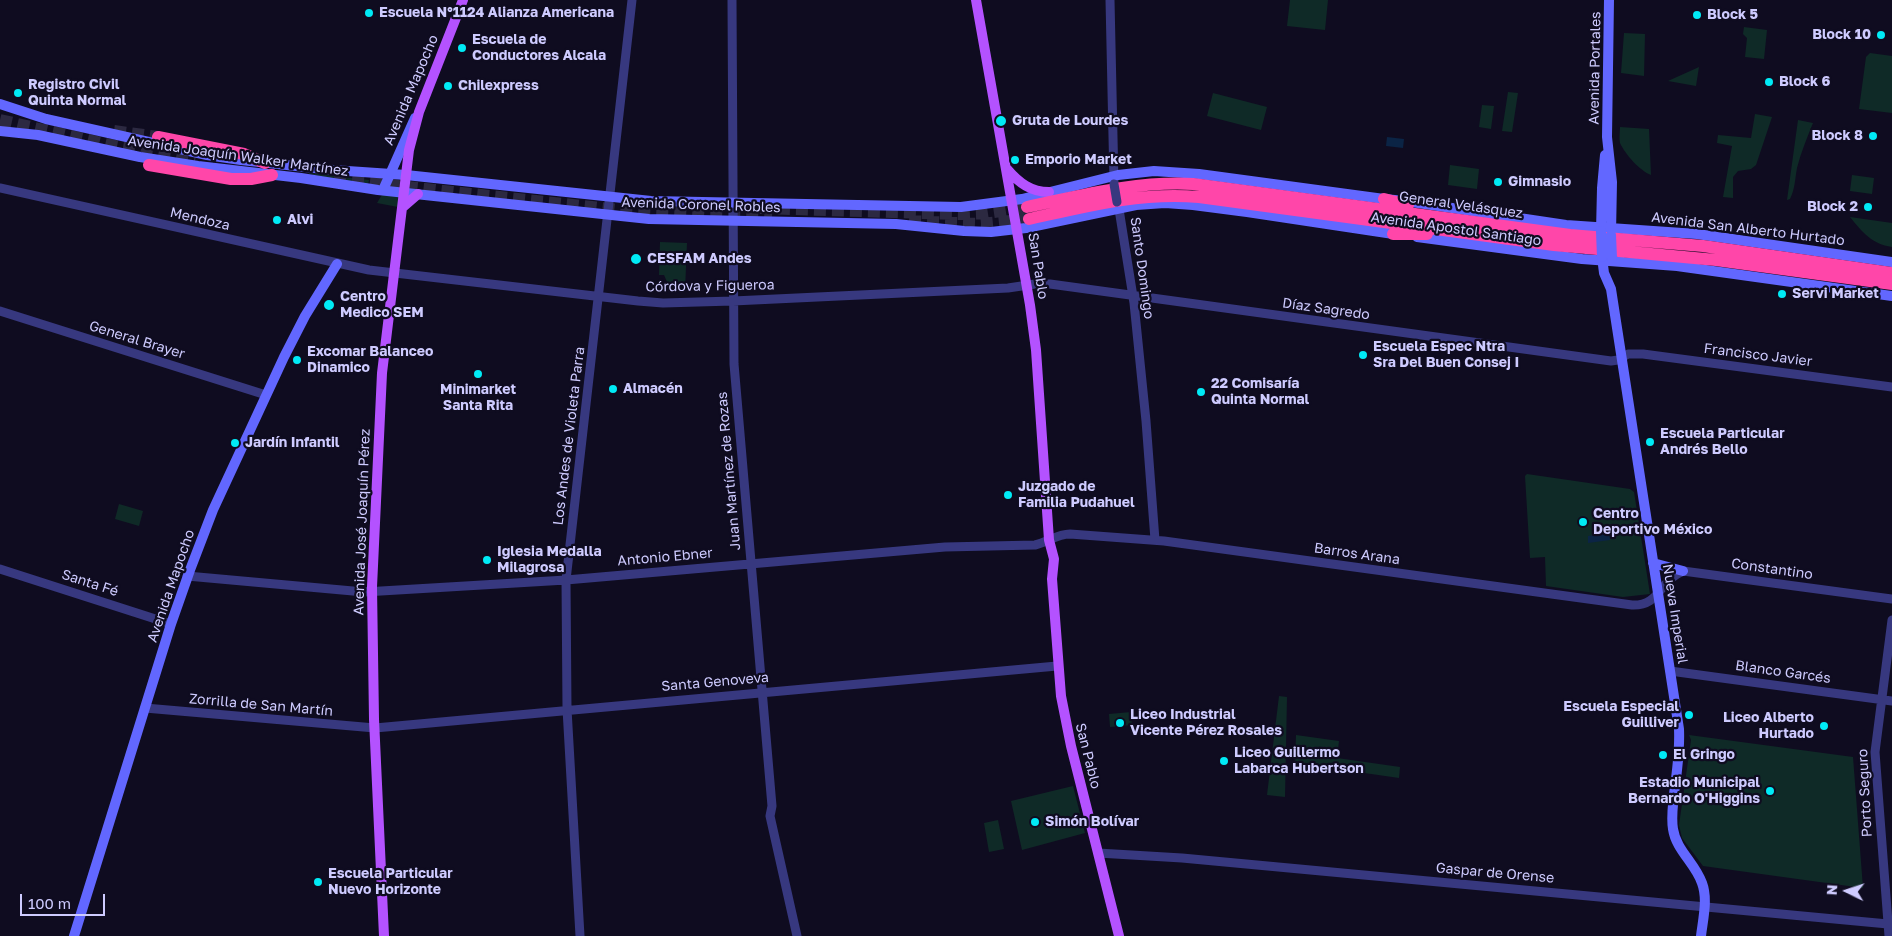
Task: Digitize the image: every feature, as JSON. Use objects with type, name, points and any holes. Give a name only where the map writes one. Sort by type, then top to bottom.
[{"type":"highway","points":[[158,137],[244,154],[265,163]]},
{"type":"highway","points":[[149,165],[231,179],[251,179],[272,174]]},
{"type":"highway","name":"General Velásquez","points":[[1892,273],[1703,246],[1570,235],[1216,186],[1179,183],[1123,186],[1028,213],[1115,200],[1169,195],[1214,199],[1589,249],[1735,262],[1892,284]]},
{"type":"highway","points":[[1384,199],[1456,219]]},
{"type":"highway","points":[[1393,234],[1467,233]]},
{"type":"main road","name":"Avenida Mapocho","points":[[383,190],[392,174],[411,125],[419,112],[464,0]]},
{"type":"main road","name":"San Pablo","points":[[976,0],[1018,229],[1036,350],[1049,540],[1047,558],[1048,569],[1052,579],[1057,666],[1061,696],[1068,732],[1119,936]]},
{"type":"main road","name":"Avenida Portales","points":[[1606,231],[1612,182],[1607,137],[1610,0]]},
{"type":"main road","name":"Avenida Joaquín Walker Martínez","points":[[0,104],[32,115],[207,155],[333,170],[392,174]]},
{"type":"main road","name":"Avenida José Joaquín Pérez","points":[[384,936],[375,728],[372,592],[376,475],[382,373],[409,150],[419,112]]},
{"type":"main road","name":"Avenida Joaquín Walker Martínez","points":[[0,131],[38,135],[158,161],[272,174],[383,190]]},
{"type":"main road","points":[[1007,168],[1015,178],[1027,187],[1049,192]]},
{"type":"main road","name":"Avenida Apostol Santiago","points":[[1012,201],[1154,171],[1184,172],[1405,201],[1606,231]]},
{"type":"main road","name":"Avenida Coronel Robles","points":[[392,174],[660,202],[946,208],[1012,201]]},
{"type":"main road","name":"Avenida Coronel Robles","points":[[383,190],[667,220],[896,224],[978,232],[1018,229]]},
{"type":"main road","points":[[402,207],[418,194]]},
{"type":"main road","name":"Avenida Apostol Santiago","points":[[1018,229],[1118,205],[1154,203],[1193,205],[1542,255],[1677,266],[1892,296]]},
{"type":"main road","name":"Nueva Imperial","points":[[1606,231],[1607,259],[1621,358],[1680,741],[1672,827],[1679,847],[1702,883],[1705,894],[1701,936]]},
{"type":"main road","name":"Avenida San Alberto Hurtado","points":[[1606,231],[1697,234],[1892,262]]},
{"type":"main road","name":"Avenida Mapocho","points":[[74,936],[187,576],[213,510],[266,395],[297,331],[337,264]]},
{"type":"main road","points":[[1653,562],[1683,572]]},
{"type":"street","name":"Los Andes de Violeta Parra","points":[[580,936],[567,709],[566,580],[632,0]]},
{"type":"street","name":"Santo Domingo","points":[[1110,0],[1113,180],[1133,296],[1146,421],[1155,540]]},
{"type":"street","name":"Juan Martínez de Rozas","points":[[732,3],[735,383],[763,692],[772,806],[770,816],[797,936]]},
{"type":"street","name":"Mendoza","points":[[0,188],[337,264],[394,273]]},
{"type":"street","name":"Córdova y Figueroa","points":[[394,273],[663,303],[1008,288],[1027,285]]},
{"type":"street","name":"Díaz Sagredo","points":[[1027,285],[1050,284],[1611,361],[1621,358]]},
{"type":"street","name":"General Brayer","points":[[0,311],[266,395]]},
{"type":"street","name":"Francisco Javier","points":[[1621,358],[1632,353],[1643,354],[1892,387]]},
{"type":"street","name":"Barros Arana","points":[[1049,540],[1058,535],[1070,534],[1155,540],[1632,605],[1648,602],[1658,594]]},
{"type":"street","name":"Antonio Ebner","points":[[187,576],[372,592],[566,580],[945,546],[1035,545],[1049,540]]},
{"type":"street","name":"Santa Fé","points":[[0,569],[171,624]]},
{"type":"street","points":[[1658,594],[1668,580],[1683,572]]},
{"type":"street","name":"Constantino","points":[[1683,572],[1892,600]]},
{"type":"street","name":"Porto Seguro","points":[[1889,936],[1876,757],[1892,620]]},
{"type":"street","name":"Santa Genoveva","points":[[375,728],[567,709],[1057,666]]},
{"type":"street","name":"Blanco Garcés","points":[[1670,671],[1892,701]]},
{"type":"street","name":"Zorrilla de San Martín","points":[[145,708],[375,728]]},
{"type":"street","name":"Gaspar de Orense","points":[[1098,853],[1158,856],[1888,924]]},
{"type":"green space","points":[[1290,0],[1328,0],[1325,30],[1287,26]]},
{"type":"green space","points":[[1744,27],[1767,30],[1764,59],[1745,57],[1747,38],[1743,34]]},
{"type":"green space","points":[[1624,33],[1645,34],[1644,76],[1621,73]]},
{"type":"green space","points":[[1870,53],[1892,56],[1892,113],[1859,109],[1866,57]]},
{"type":"green space","points":[[1699,67],[1696,86],[1668,81]]},
{"type":"green space","points":[[1508,92],[1518,93],[1512,132],[1502,131]]},
{"type":"green space","points":[[1213,93],[1267,107],[1261,130],[1207,116]]},
{"type":"green space","points":[[1482,105],[1494,106],[1491,129],[1479,127]]},
{"type":"green space","points":[[1755,114],[1772,117],[1756,165],[1751,169],[1738,171],[1733,177],[1733,198],[1723,197],[1732,146],[1717,143],[1718,135],[1751,138]]},
{"type":"green space","points":[[1798,120],[1813,123],[1797,168],[1792,195],[1787,200]]},
{"type":"green space","points":[[1620,127],[1649,129],[1651,175],[1638,166],[1622,147],[1620,143]]},
{"type":"green space","points":[[1450,165],[1479,169],[1477,189],[1448,185]]},
{"type":"green space","points":[[309,173],[369,180],[368,185]]},
{"type":"green space","points":[[1852,175],[1874,178],[1872,194],[1850,191]]},
{"type":"green space","points":[[383,193],[399,195],[398,207],[377,203]]},
{"type":"green space","points":[[1850,217],[1892,223],[1892,247],[1873,240]]},
{"type":"green space","points":[[660,242],[687,243],[685,291],[671,291],[664,275],[659,275]]},
{"type":"green space","name":"Centro Deportivo México","points":[[1527,474],[1630,489],[1634,492],[1650,594],[1623,597],[1546,586],[1545,557],[1530,558],[1525,476]]},
{"type":"green space","points":[[119,504],[143,511],[139,526],[115,519]]},
{"type":"green space","points":[[1279,696],[1287,697],[1285,797],[1267,795]]},
{"type":"green space","points":[[1131,712],[1132,725],[1110,727],[1109,714]]},
{"type":"green space","points":[[1296,735],[1339,741],[1337,758],[1400,767],[1399,778],[1295,763]]},
{"type":"green space","name":"Estadio Municipal Bernardo O'Higgins","points":[[1689,735],[1853,757],[1863,888],[1703,866],[1682,838],[1679,825],[1691,740]]},
{"type":"green space","points":[[1073,786],[1085,833],[1022,850],[1011,801]]},
{"type":"green space","points":[[998,820],[1004,849],[989,852],[984,823]]},
{"type":"water","points":[[1387,137],[1404,139],[1403,148],[1386,146]]},
{"type":"water","points":[[1609,531],[1610,540],[1588,543],[1588,536]]},
{"type":"tunnel","points":[[0,120],[110,145],[195,161]]},
{"type":"tunnel","points":[[114,131],[158,137]]},
{"type":"tunnel","points":[[334,179],[619,210],[772,217]]},
{"type":"tunnel","points":[[760,208],[958,214],[987,213],[1027,207]]},
{"type":"tunnel","points":[[909,221],[981,224],[1029,219]]},
{"type":"place","name":"Escuela N°1124 Alianza Americana","points":[[369,13]]},
{"type":"place","name":"Block 5","points":[[1697,15]]},
{"type":"place","name":"Block 10","points":[[1881,35]]},
{"type":"place","name":"Escuela de Conductores Alcala","points":[[462,48]]},
{"type":"place","name":"Block 6","points":[[1769,82]]},
{"type":"place","name":"Chilexpress","points":[[448,86]]},
{"type":"place","name":"Registro Civil Quinta Normal","points":[[18,93]]},
{"type":"place","name":"Gruta de Lourdes","points":[[1001,121]]},
{"type":"place","name":"Block 8","points":[[1873,136]]},
{"type":"place","name":"Emporio Market","points":[[1015,160]]},
{"type":"place","name":"Gimnasio","points":[[1498,182]]},
{"type":"place","name":"Block 2","points":[[1868,207]]},
{"type":"place","name":"Alvi","points":[[277,220]]},
{"type":"place","name":"CESFAM Andes","points":[[636,259]]},
{"type":"place","name":"Servi Market","points":[[1782,294]]},
{"type":"place","name":"Centro Medico SEM","points":[[329,305]]},
{"type":"place","name":"Escuela Espec Ntra Sra Del Buen Consej I","points":[[1363,355]]},
{"type":"place","name":"Excomar Balanceo Dinamico","points":[[297,360]]},
{"type":"place","name":"Minimarket Santa Rita","points":[[478,374]]},
{"type":"place","name":"Almacén","points":[[613,389]]},
{"type":"place","name":"22 Comisaría Quinta Normal","points":[[1201,392]]},
{"type":"place","name":"Escuela Particular Andrés Bello","points":[[1650,442]]},
{"type":"place","name":"Jardín Infantil","points":[[235,443]]},
{"type":"place","name":"Juzgado de Familia Pudahuel","points":[[1008,495]]},
{"type":"place","name":"Centro Deportivo México","points":[[1583,522]]},
{"type":"place","name":"Iglesia Medalla Milagrosa","points":[[487,560]]},
{"type":"place","name":"Escuela Especial Guilliver","points":[[1689,715]]},
{"type":"place","name":"Liceo Industrial Vicente Pérez Rosales","points":[[1120,723]]},
{"type":"place","name":"Liceo Alberto Hurtado","points":[[1824,726]]},
{"type":"place","name":"El Gringo","points":[[1663,755]]},
{"type":"place","name":"Liceo Guillermo Labarca Hubertson","points":[[1224,761]]},
{"type":"place","name":"Estadio Municipal Bernardo O'Higgins","points":[[1770,791]]},
{"type":"place","name":"Simón Bolívar","points":[[1035,822]]},
{"type":"place","name":"Escuela Particular Nuevo Horizonte","points":[[318,882]]}]
